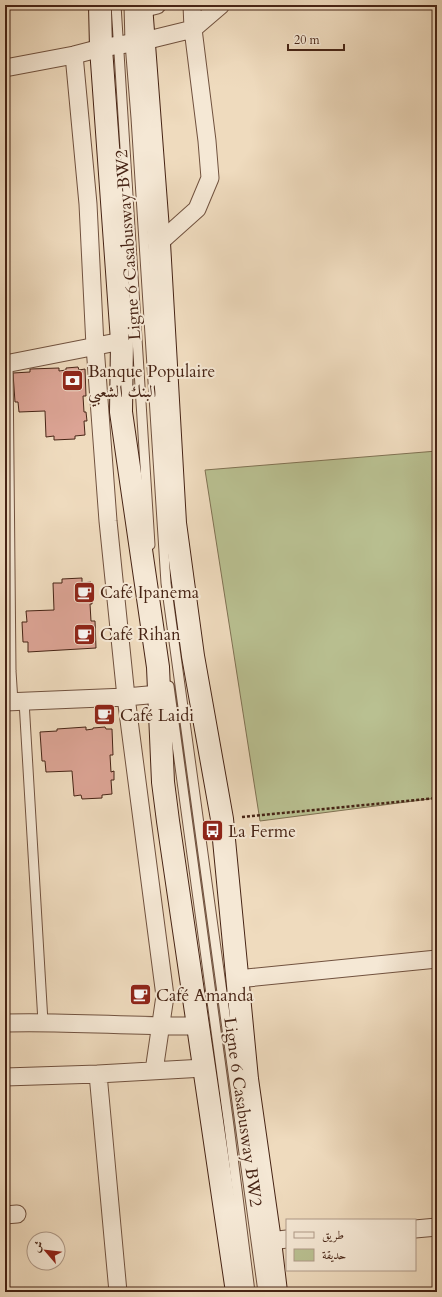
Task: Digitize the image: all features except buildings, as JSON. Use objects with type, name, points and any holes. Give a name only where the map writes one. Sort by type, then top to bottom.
[{"type":"main road","points":[[100,5],[123,44],[159,243],[174,523],[193,656],[222,819],[247,1079],[279,1240],[276,1292]]},
{"type":"main road","points":[[142,6],[123,44],[122,341],[120,412],[158,667],[167,813],[237,1292]]},
{"type":"street","points":[[159,243],[197,209],[210,178],[193,29],[192,5]]},
{"type":"street","points":[[5,68],[74,55],[193,29],[221,5]]},
{"type":"street","points":[[74,55],[88,204],[95,346],[108,521],[126,697],[165,996],[154,1071]]},
{"type":"street","points":[[7,364],[122,341]]},
{"type":"street","points":[[14,702],[159,694]]},
{"type":"street","points":[[237,979],[437,959]]},
{"type":"street","points":[[5,1023],[43,1022],[160,1027],[198,1026]]},
{"type":"street","points":[[5,1076],[98,1074],[204,1068]]},
{"type":"street","points":[[98,1074],[118,1292]]},
{"type":"street","points":[[416,1229],[437,1227]]},
{"type":"lane","name":"Ligne 6 Casabusway BW2","points":[[116,5],[137,142],[166,583],[263,1292]]},
{"type":"lane","name":"Ligne 6 Casabusway BW2","points":[[123,44],[151,555],[229,1126],[250,1292]]},
{"type":"lane","points":[[7,364],[12,671],[43,1022]]},
{"type":"path","points":[[222,819],[437,798]]},
{"type":"green space","points":[[437,451],[437,798],[260,821],[205,470]]},
{"type":"place","name":"Banque Populaire البنك الشعبي","points":[[72,381]]},
{"type":"place","name":"Café Ipanema","points":[[85,592]]},
{"type":"place","name":"Café Rihan","points":[[85,634]]},
{"type":"place","name":"Café Laidi","points":[[105,715]]},
{"type":"place","name":"La Ferme","points":[[213,831]]},
{"type":"place","name":"Café Amanda","points":[[140,995]]}]
